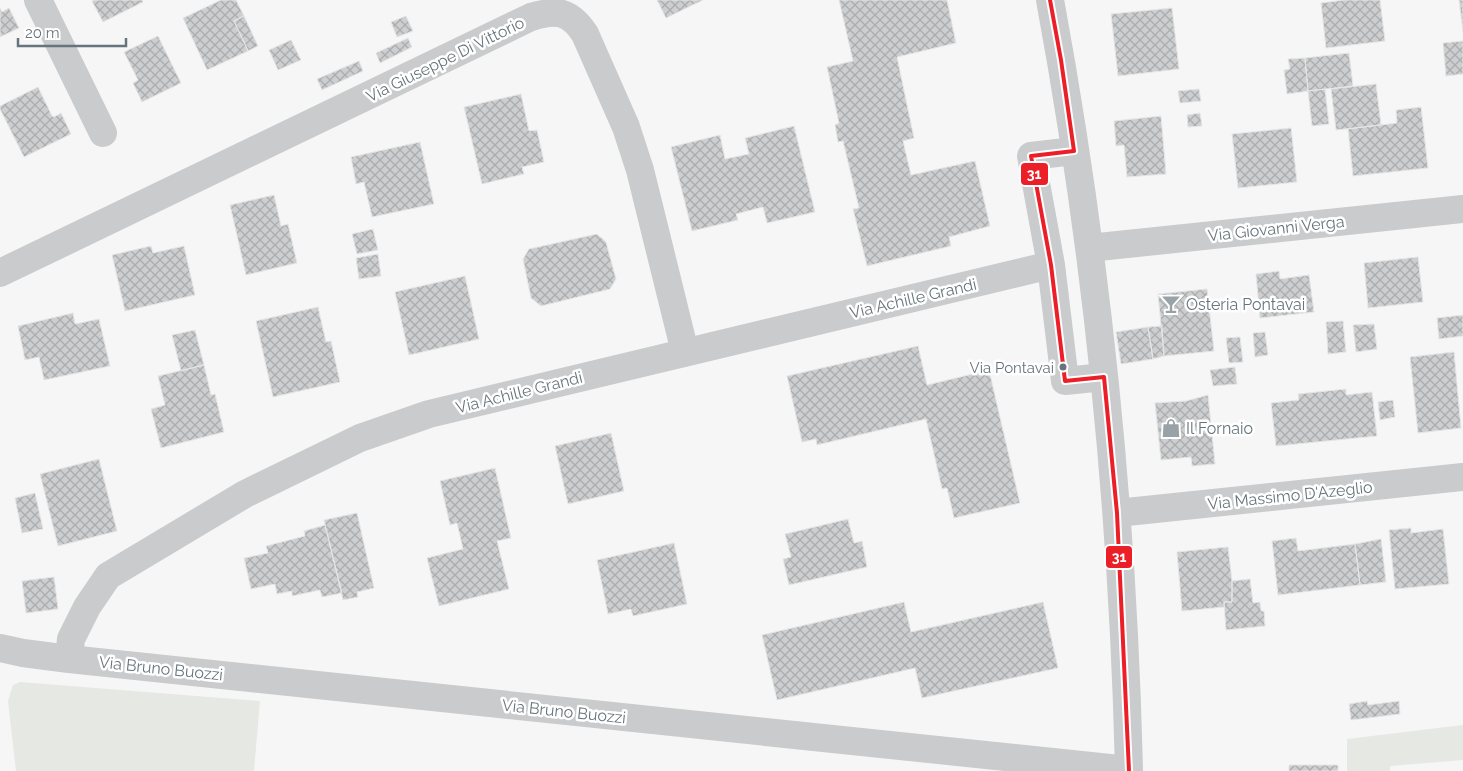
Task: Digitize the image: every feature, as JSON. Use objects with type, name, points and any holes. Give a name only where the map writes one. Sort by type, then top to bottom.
[{"type":"street","points":[[38,0],[104,133]]},
{"type":"street","points":[[1050,0],[1061,60],[1089,248],[1104,377],[1117,513],[1129,771]]},
{"type":"street","name":"Via Giuseppe Di Vittorio","points":[[0,273],[531,17],[558,12],[578,24],[585,34],[626,127],[640,170],[685,352]]},
{"type":"street","points":[[1074,150],[1031,156],[1051,266],[1065,381],[1104,377]]},
{"type":"street","name":"Via Giovanni Verga","points":[[1089,248],[1463,208]]},
{"type":"street","name":"Via Achille Grandi","points":[[68,659],[71,639],[87,607],[108,576],[245,494],[360,438],[429,414],[1051,266]]},
{"type":"street","name":"Via Massimo D'Azeglio","points":[[1117,513],[1463,477]]},
{"type":"street","name":"Via Bruno Buozzi","points":[[0,648],[68,659],[1129,771]]},
{"type":"shaded area","points":[[20,682],[260,701],[254,771],[16,771],[8,701],[13,685]]},
{"type":"shaded area","points":[[1463,725],[1463,760],[1390,766],[1390,771],[1347,771],[1347,739]]},
{"type":"building","points":[[142,0],[143,2],[103,22],[92,1]]},
{"type":"building","points":[[221,0],[236,0],[244,16],[234,21],[248,51],[207,70],[183,18]]},
{"type":"building","points":[[657,0],[703,0],[666,18]]},
{"type":"building","points":[[839,0],[947,0],[956,43],[897,57],[914,138],[903,141],[911,175],[975,161],[990,226],[949,237],[951,246],[867,266],[853,209],[859,208],[843,141],[838,142],[835,125],[839,123],[827,67],[853,61]]},
{"type":"building","points":[[1344,0],[1380,0],[1385,41],[1326,48],[1321,3]]},
{"type":"building","points":[[1459,0],[1463,0],[1463,32]]},
{"type":"building","points":[[0,8],[2,12],[9,8],[19,28],[0,37]]},
{"type":"building","points":[[1172,8],[1179,69],[1118,76],[1111,14]]},
{"type":"building","points":[[244,16],[258,46],[248,51],[234,21]]},
{"type":"building","points":[[406,16],[413,31],[397,37],[391,22]]},
{"type":"building","points":[[158,36],[181,83],[142,102],[133,83],[138,80],[124,52]]},
{"type":"building","points":[[408,38],[412,47],[380,63],[376,53]]},
{"type":"building","points":[[291,40],[301,60],[278,70],[269,50]]},
{"type":"building","points":[[1463,41],[1463,74],[1446,76],[1443,43]]},
{"type":"building","points":[[1349,53],[1353,86],[1308,91],[1305,58]]},
{"type":"building","points":[[1305,58],[1308,91],[1287,94],[1284,70],[1290,69],[1288,59]]},
{"type":"building","points":[[359,61],[363,71],[322,90],[317,79]]},
{"type":"building","points":[[1376,84],[1381,125],[1336,130],[1331,89]]},
{"type":"building","points":[[38,87],[52,116],[54,117],[61,113],[71,134],[24,157],[0,106]]},
{"type":"building","points":[[1199,89],[1201,101],[1180,103],[1178,91]]},
{"type":"building","points":[[1325,89],[1329,124],[1312,126],[1308,91]]},
{"type":"building","points":[[521,94],[529,131],[537,130],[544,162],[522,167],[524,174],[482,184],[464,107]]},
{"type":"building","points":[[1421,107],[1428,168],[1353,176],[1348,129],[1397,123],[1396,110]]},
{"type":"building","points":[[1200,113],[1202,126],[1188,127],[1187,115]]},
{"type":"building","points":[[1161,116],[1166,174],[1127,177],[1124,145],[1116,146],[1114,121]]},
{"type":"building","points":[[794,126],[815,212],[767,223],[763,207],[736,214],[738,220],[692,231],[671,147],[720,135],[725,159],[749,154],[745,138]]},
{"type":"building","points":[[1291,128],[1297,182],[1238,188],[1232,134]]},
{"type":"building","points":[[420,142],[434,204],[372,217],[364,182],[356,184],[351,157]]},
{"type":"building","points":[[274,195],[281,226],[288,224],[297,263],[246,275],[230,205]]},
{"type":"building","points":[[373,229],[378,250],[357,254],[352,234]]},
{"type":"building","points":[[597,234],[606,242],[616,279],[610,289],[541,306],[531,298],[523,259],[529,249]]},
{"type":"building","points":[[151,246],[153,253],[184,246],[195,295],[125,311],[112,255]]},
{"type":"building","points":[[378,254],[381,276],[359,279],[356,258]]},
{"type":"building","points":[[1418,257],[1423,302],[1368,308],[1364,263]]},
{"type":"building","points":[[1279,271],[1280,279],[1309,275],[1314,312],[1260,318],[1256,274]]},
{"type":"building","points":[[465,276],[479,339],[409,355],[395,292]]},
{"type":"building","points":[[1207,289],[1214,351],[1164,356],[1158,294]]},
{"type":"building","points":[[318,307],[326,342],[331,341],[340,382],[273,397],[256,321]]},
{"type":"building","points":[[73,313],[75,324],[99,319],[110,366],[44,380],[39,357],[25,360],[18,326]]},
{"type":"building","points":[[1463,315],[1463,336],[1439,339],[1437,318]]},
{"type":"building","points":[[1343,321],[1346,352],[1328,354],[1326,322]]},
{"type":"building","points":[[1374,324],[1377,349],[1356,352],[1353,325]]},
{"type":"building","points":[[1162,326],[1164,356],[1153,359],[1148,327]]},
{"type":"building","points":[[1148,327],[1153,359],[1121,364],[1116,332]]},
{"type":"building","points":[[195,330],[204,365],[181,371],[172,335]]},
{"type":"building","points":[[1265,332],[1268,355],[1255,357],[1253,333]]},
{"type":"building","points":[[1240,337],[1243,362],[1229,363],[1226,338]]},
{"type":"building","points":[[918,346],[927,385],[989,370],[1020,503],[954,518],[947,488],[942,489],[926,419],[817,445],[816,439],[802,442],[787,376]]},
{"type":"building","points":[[1454,352],[1461,428],[1418,433],[1410,357]]},
{"type":"building","points":[[204,365],[211,395],[215,394],[224,432],[161,448],[151,409],[165,405],[158,376]]},
{"type":"building","points":[[1235,367],[1237,384],[1213,386],[1210,370]]},
{"type":"building","points":[[1346,389],[1346,395],[1372,392],[1377,436],[1276,446],[1271,403],[1299,400],[1298,394]]},
{"type":"building","points":[[1208,395],[1215,464],[1192,466],[1191,457],[1161,460],[1155,403],[1186,401]]},
{"type":"building","points":[[1393,400],[1395,417],[1380,420],[1378,402]]},
{"type":"building","points":[[611,433],[624,491],[568,504],[555,446]]},
{"type":"building","points":[[99,459],[117,531],[58,546],[40,474]]},
{"type":"building","points":[[495,468],[511,538],[497,541],[509,589],[439,606],[427,558],[463,549],[457,523],[450,525],[440,481]]},
{"type":"building","points":[[35,493],[43,529],[22,533],[15,498]]},
{"type":"building","points":[[357,513],[374,588],[357,592],[358,597],[343,600],[324,520]]},
{"type":"building","points":[[848,519],[854,543],[862,541],[867,567],[789,585],[783,559],[791,557],[785,534]]},
{"type":"building","points":[[325,525],[342,593],[322,597],[320,590],[292,596],[292,591],[277,594],[275,584],[251,589],[244,558],[268,553],[266,546],[305,536],[304,531]]},
{"type":"building","points":[[1411,528],[1411,533],[1443,529],[1449,584],[1395,589],[1389,530]]},
{"type":"building","points":[[1296,538],[1298,551],[1355,544],[1360,585],[1278,595],[1272,541]]},
{"type":"building","points":[[1381,539],[1386,582],[1360,585],[1355,544]]},
{"type":"building","points":[[674,543],[687,604],[633,616],[631,609],[608,614],[597,560]]},
{"type":"building","points":[[1228,547],[1232,581],[1232,602],[1224,602],[1224,607],[1182,611],[1177,552]]},
{"type":"building","points":[[54,577],[58,609],[26,613],[22,581]]},
{"type":"building","points":[[1250,579],[1253,603],[1260,602],[1261,611],[1264,611],[1265,626],[1226,630],[1224,602],[1232,602],[1232,581]]},
{"type":"building","points":[[904,602],[911,632],[1043,602],[1058,668],[922,698],[915,668],[777,700],[762,635]]},
{"type":"building","points":[[1367,701],[1368,705],[1399,701],[1400,714],[1351,720],[1349,704]]},
{"type":"building","points":[[1289,765],[1338,765],[1338,771],[1289,771]]},
{"type":"transit line","name":"31","points":[[1050,0],[1074,151],[1031,156],[1051,265],[1065,381],[1104,377],[1117,513],[1129,771]]},
{"type":"place","name":"Osteria Pontavai","points":[[1171,304]]},
{"type":"place","name":"Via Pontavai","points":[[1063,367]]},
{"type":"place","name":"Il Fornaio","points":[[1171,428]]}]
